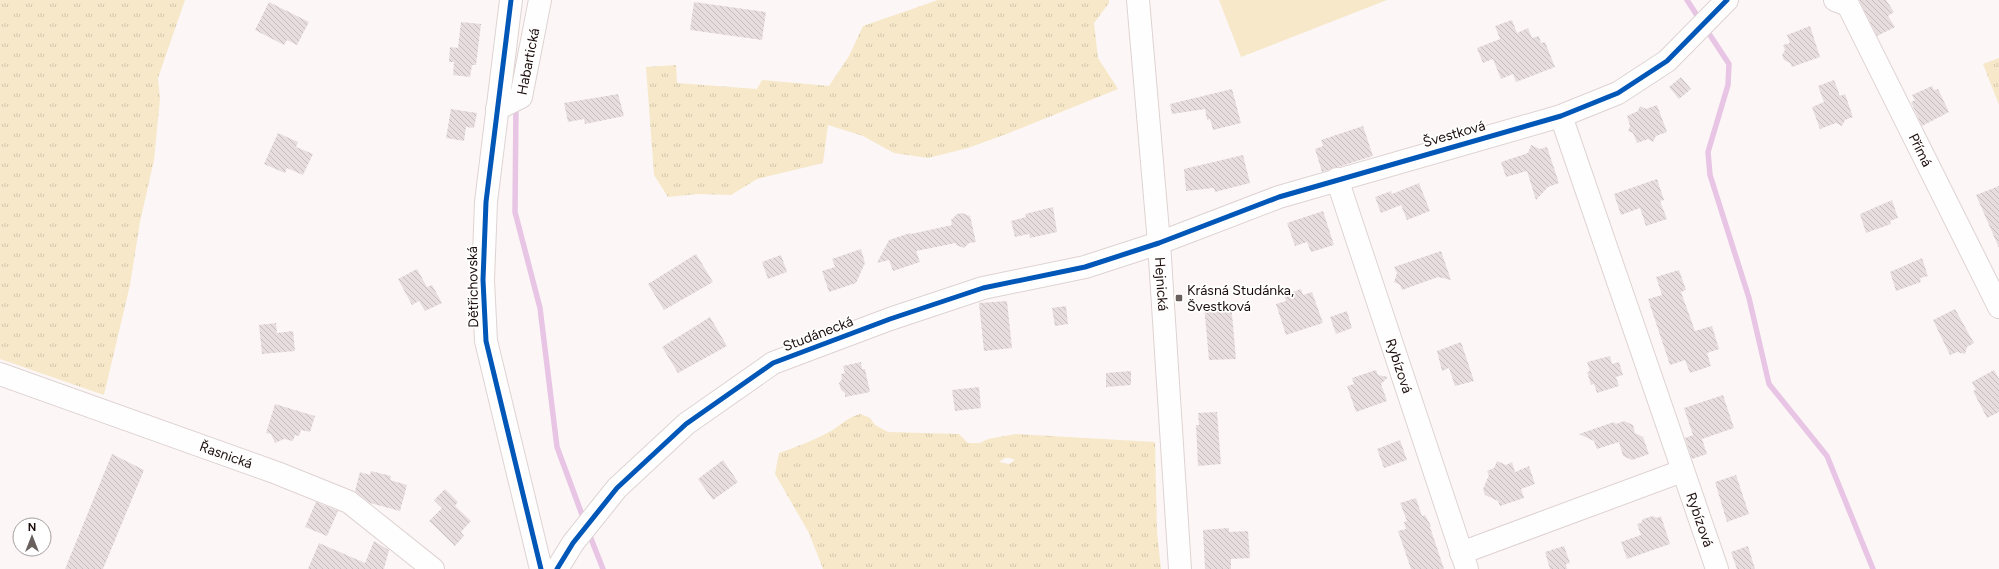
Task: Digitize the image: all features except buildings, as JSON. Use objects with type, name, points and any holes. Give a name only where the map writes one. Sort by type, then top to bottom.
[{"type":"street","name":"Dětřichovská","points":[[511,0],[486,202],[483,280],[486,341],[541,569]]},
{"type":"street","name":"Habartická","points":[[497,109],[521,97],[540,0]]},
{"type":"street","name":"Hejnická","points":[[1138,0],[1159,243],[1180,569]]},
{"type":"street","name":"Švestková","points":[[1159,243],[1279,197],[1337,179],[1561,116],[1618,93],[1667,61],[1727,0]]},
{"type":"street","name":"Přímá","points":[[1834,0],[1848,5],[1999,307]]},
{"type":"street","name":"Rybízová","points":[[1561,116],[1717,569]]},
{"type":"street","name":"Rybízová","points":[[1337,179],[1464,561],[1682,471]]},
{"type":"street","name":"Studánecká","points":[[557,569],[573,543],[617,488],[686,424],[773,363],[890,320],[984,288],[1085,267],[1159,243]]},
{"type":"street","name":"Řasnická","points":[[0,374],[277,473],[349,502],[433,569]]},
{"type":"green space","points":[[0,0],[185,0],[158,78],[160,99],[154,160],[140,222],[130,285],[104,395],[0,359]]},
{"type":"green space","points":[[938,0],[1109,0],[1109,3],[1094,23],[1098,58],[1118,89],[968,148],[928,158],[894,153],[863,136],[828,125],[823,163],[757,179],[731,195],[697,194],[668,197],[654,175],[646,67],[676,65],[677,83],[757,89],[762,80],[829,86],[849,56],[863,26]]},
{"type":"green space","points":[[1219,0],[1387,0],[1241,57]]},
{"type":"green space","points":[[1999,58],[1999,105],[1983,64]]},
{"type":"green space","points":[[861,414],[870,418],[875,425],[888,432],[959,434],[968,443],[980,443],[988,439],[1016,434],[1155,442],[1157,532],[1161,569],[823,569],[809,533],[775,474],[779,453],[825,434]],"holes":[[[1005,458],[1015,460],[1009,464],[999,462]]]},
{"type":"waterway","points":[[1687,0],[1700,20]]},
{"type":"waterway","points":[[1706,29],[1729,64],[1728,85],[1708,152],[1710,175],[1749,298],[1769,384],[1827,456],[1873,569]]},
{"type":"waterway","points":[[516,105],[515,212],[540,308],[557,447],[584,520]]},
{"type":"waterway","points":[[588,531],[603,569]]},
{"type":"cycle path","points":[[511,0],[486,202],[483,280],[486,341],[541,569]]},
{"type":"cycle path","points":[[557,569],[573,543],[617,488],[686,424],[773,363],[890,319],[983,288],[1085,267],[1159,243],[1279,197],[1561,116],[1618,93],[1667,61],[1727,0]]},
{"type":"place","name":"Krásná Studánka, Švestková","points":[[1179,298]]}]
